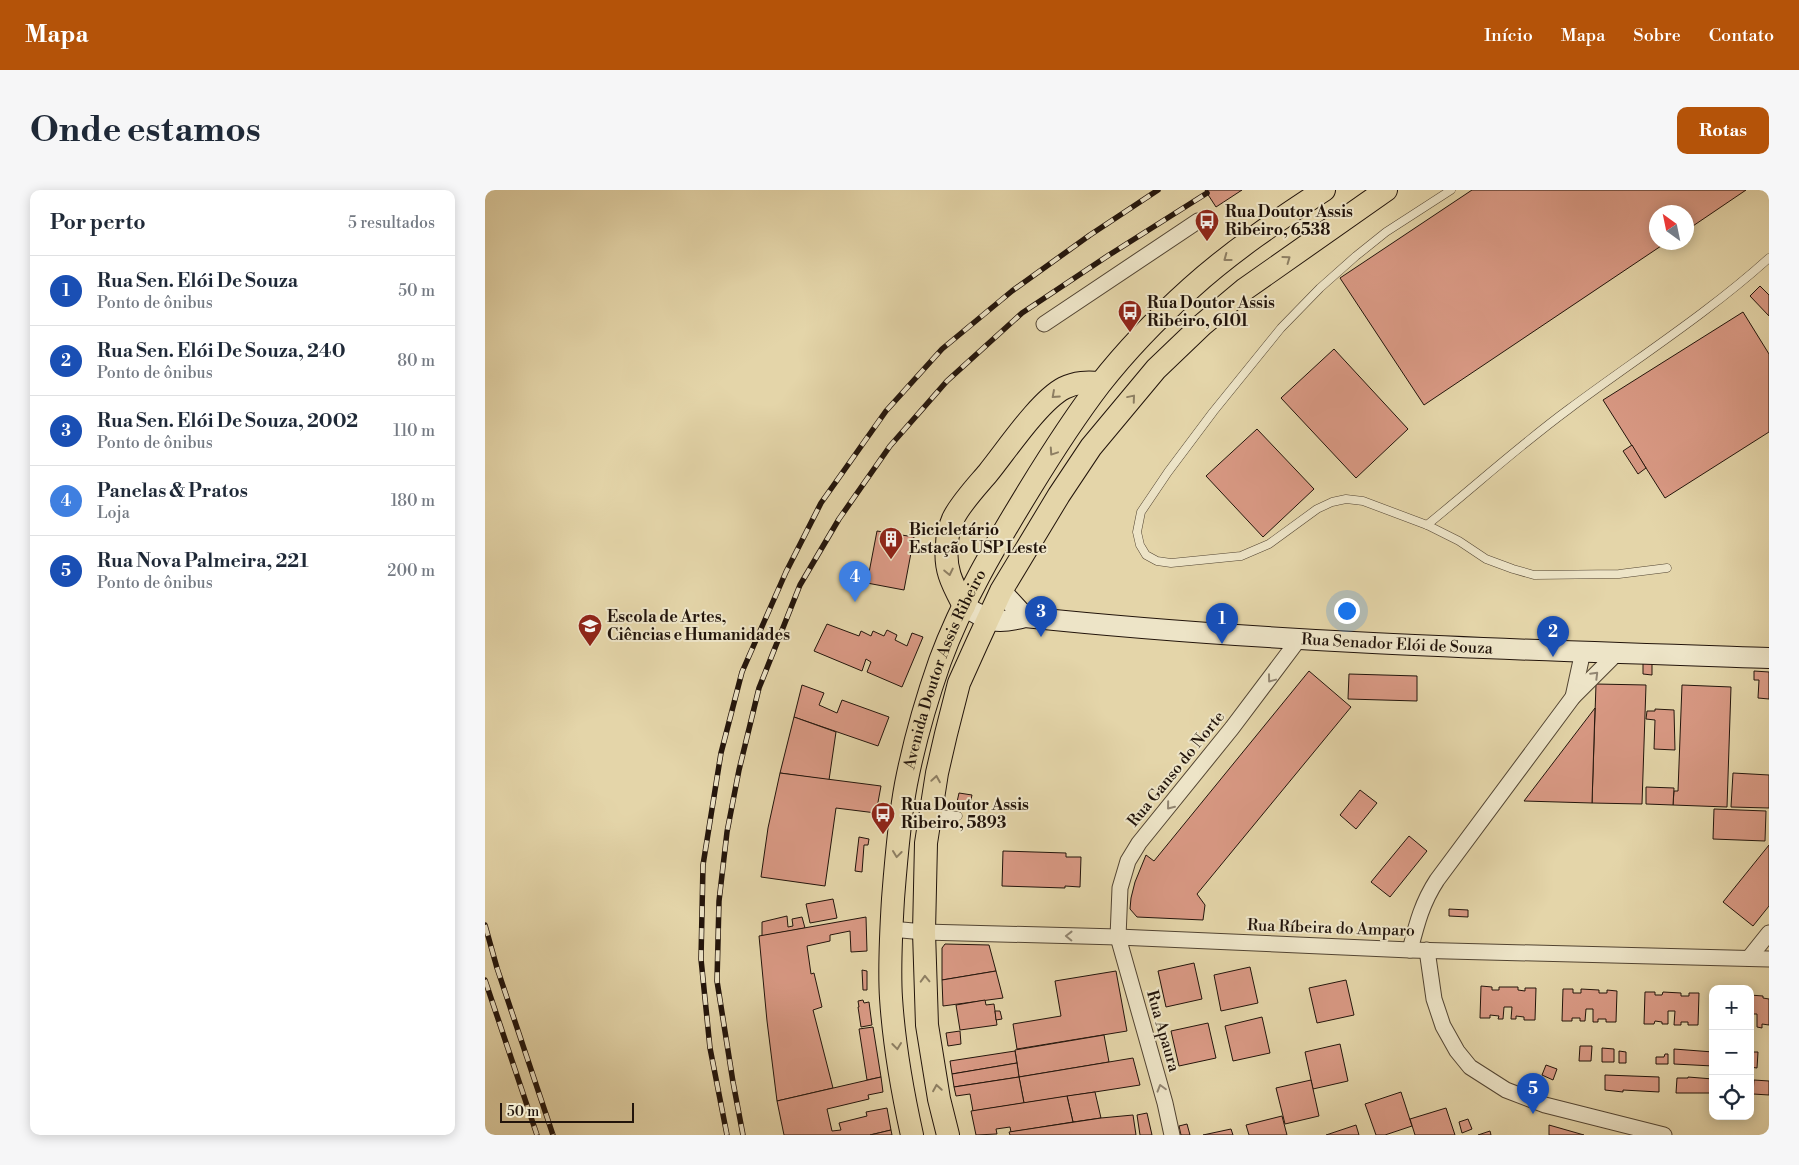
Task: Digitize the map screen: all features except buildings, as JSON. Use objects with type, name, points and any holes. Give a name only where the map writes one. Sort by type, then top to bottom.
[{"type":"main road","name":"Avenida Doutor Assis Ribeiro","points":[[911,1135],[891,998],[891,929],[896,861],[905,786],[941,660],[965,606],[1021,502],[1048,459],[1101,383],[1135,345],[1203,278],[1251,240],[1324,190]]},
{"type":"main road","name":"Avenida Doutor Assis Ribeiro","points":[[948,1135],[939,1100],[927,1025],[924,932],[926,843],[937,773],[959,682],[1001,591],[1059,495],[1091,447],[1156,369],[1202,325],[1245,289],[1386,190]]},
{"type":"main road","points":[[988,620],[965,606],[951,582],[947,565],[947,544],[954,518],[1037,412],[1061,390],[1074,384],[1086,382],[1101,383],[1109,404],[1108,426]]},
{"type":"main road","points":[[1001,591],[1025,617]]},
{"type":"main road","name":"Rua Senador Elói de Souza","points":[[988,620],[1010,621],[1025,617],[1137,629],[1299,639],[1769,658]]},
{"type":"street","points":[[1044,324],[1198,221]]},
{"type":"street","name":"Rua Ganso do Norte","points":[[1118,937],[1119,888],[1133,851],[1238,721],[1299,639]]},
{"type":"street","points":[[1573,697],[1583,651]]},
{"type":"street","points":[[1410,950],[1419,913],[1425,898],[1437,880],[1573,697],[1617,653]]},
{"type":"street","name":"Rua Ríbeira do Amparo","points":[[891,929],[924,932],[1118,937],[1410,950],[1769,959]]},
{"type":"street","points":[[1749,958],[1769,933]]},
{"type":"street","name":"Rua Apaura","points":[[1118,937],[1160,1084],[1172,1135]]},
{"type":"street","points":[[1427,950],[1434,999],[1443,1026],[1457,1051],[1470,1067],[1506,1090],[1545,1105],[1664,1135]]},
{"type":"lane","points":[[1451,190],[1386,232],[1356,256],[1320,288],[1281,328],[1213,412],[1141,512],[1137,532],[1140,545],[1146,555],[1157,561],[1171,563],[1241,556],[1269,544],[1317,509],[1332,502],[1346,499],[1363,500],[1427,524],[1487,559],[1535,575],[1619,574],[1667,568]]},
{"type":"lane","points":[[1427,524],[1548,425],[1694,320],[1769,258]]},
{"type":"lane","points":[[931,812],[958,816]]},
{"type":"railway","points":[[727,1135],[710,1048],[701,959],[703,865],[721,753],[742,672],[786,572],[821,503],[886,411],[942,349],[1012,291],[1090,235],[1158,190]]},
{"type":"railway","points":[[743,1135],[717,981],[719,901],[727,832],[739,770],[759,688],[800,585],[839,519],[890,446],[947,381],[1022,313],[1207,193]]},
{"type":"railway","points":[[485,925],[497,968],[553,1135]]},
{"type":"railway","points":[[485,980],[537,1135]]},
{"type":"place","name":"Rua Doutor Assis Ribeiro, 6538","points":[[1207,242]]},
{"type":"place","name":"Rua Doutor Assis Ribeiro, 6101","points":[[1130,333]]},
{"type":"place","name":"Bicicletário Estação USP Leste","points":[[891,560]]},
{"type":"place","name":"Panelas & Pratos","points":[[855,602]]},
{"type":"place","name":"Rua Sen. Elói De Souza, 2002","points":[[1041,637]]},
{"type":"place","name":"Rua Sen. Elói De Souza","points":[[1222,644]]},
{"type":"place","name":"Escola de Artes, Ciências e Humanidades","points":[[590,647]]},
{"type":"place","name":"Rua Sen. Elói De Souza, 240","points":[[1553,657]]},
{"type":"place","name":"Rua Doutor Assis Ribeiro, 5893","points":[[883,835]]},
{"type":"place","name":"Rua Nova Palmeira, 221","points":[[1533,1114]]}]
